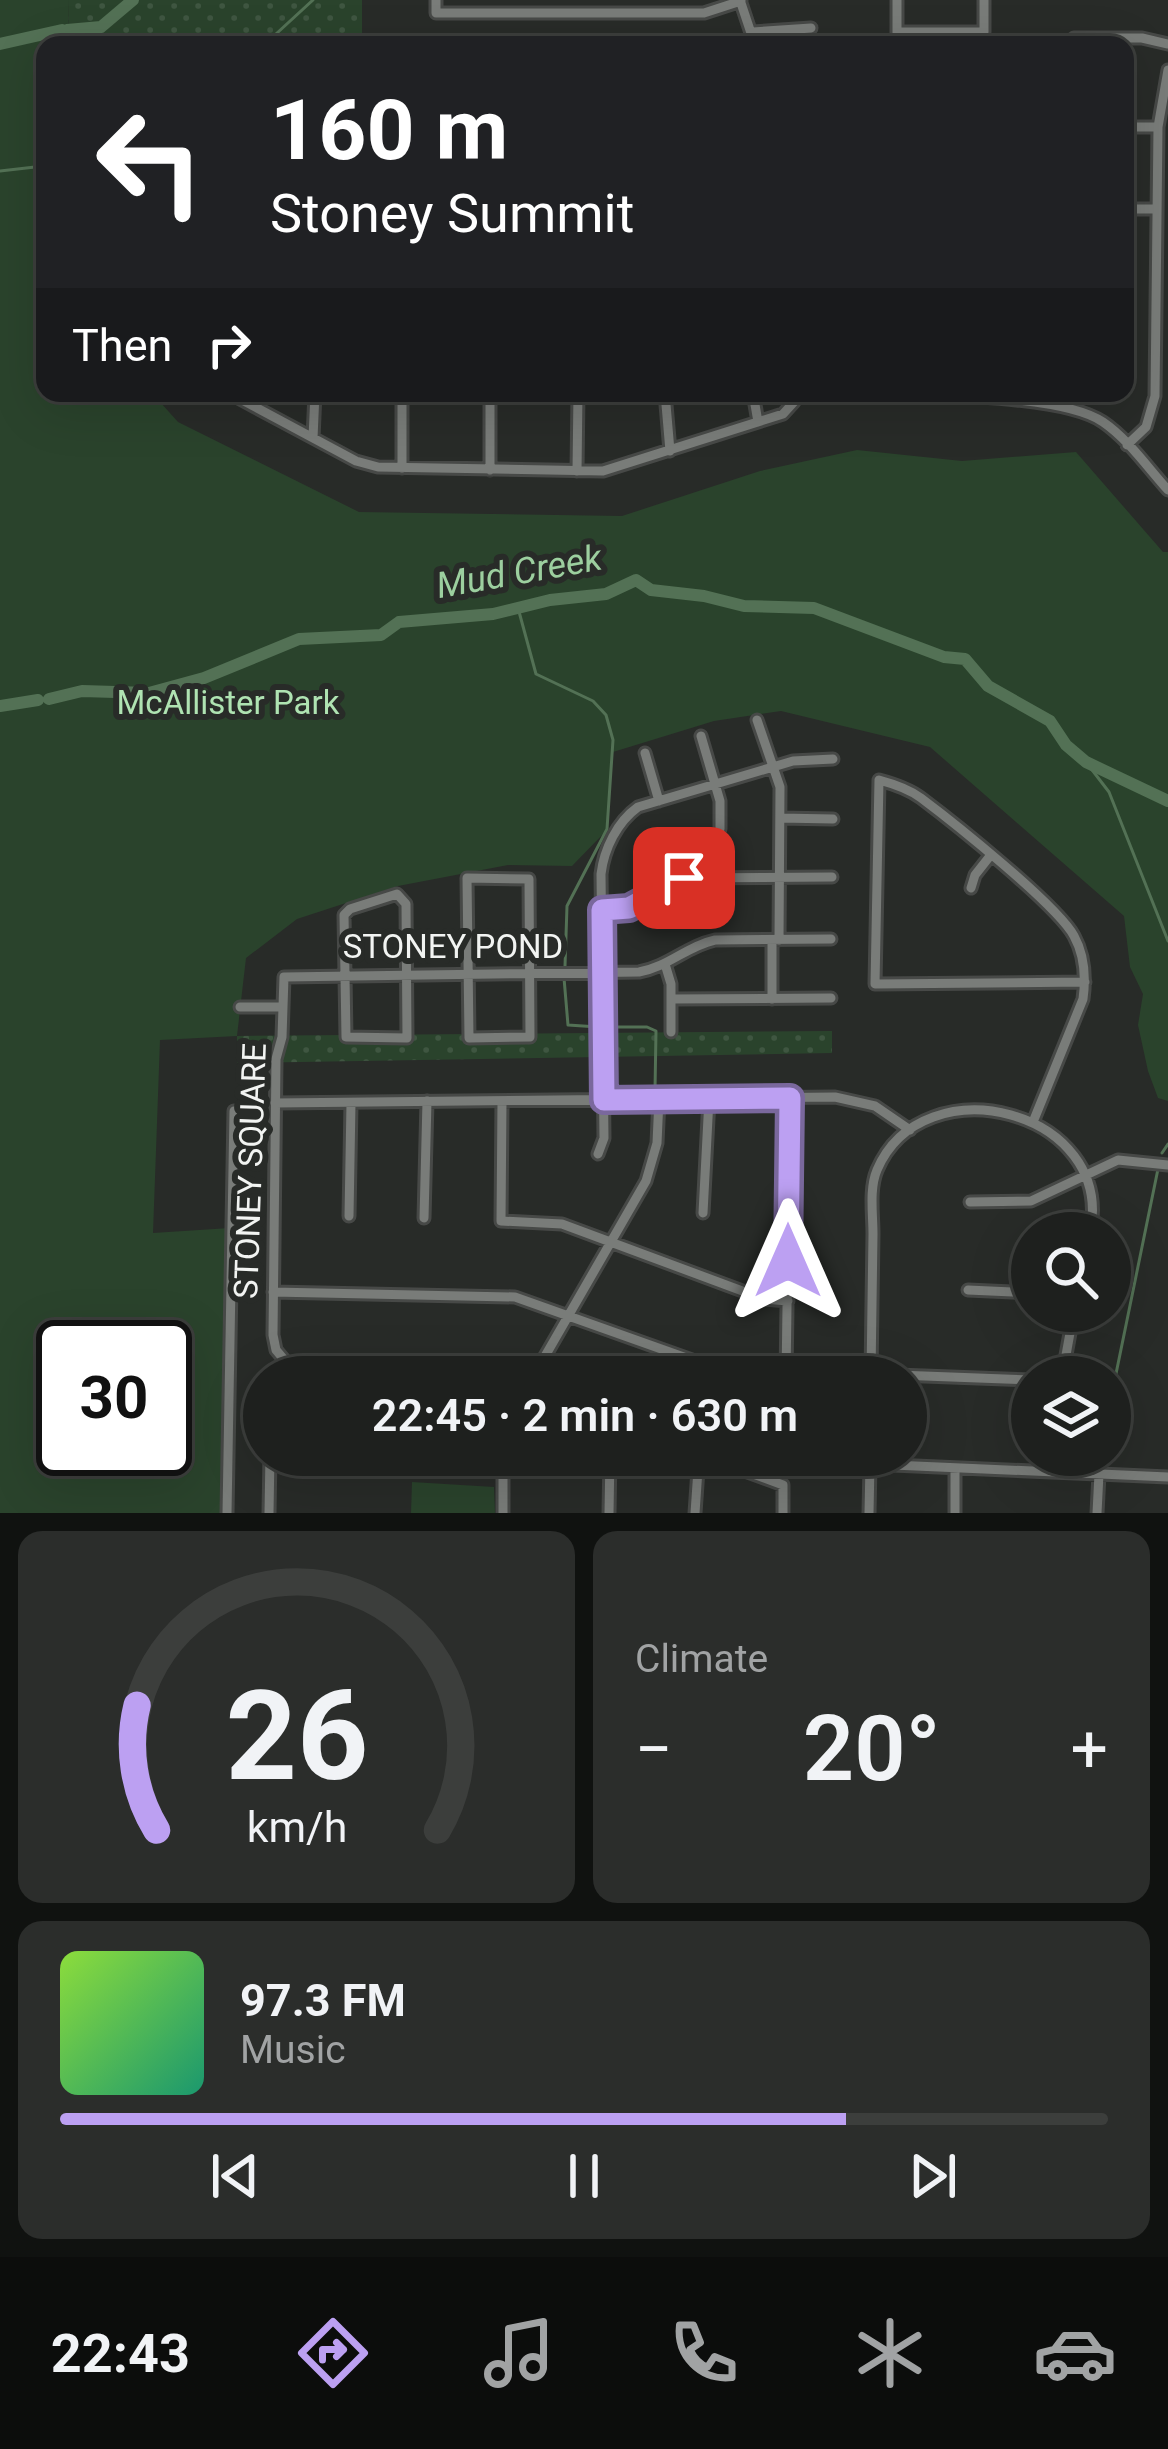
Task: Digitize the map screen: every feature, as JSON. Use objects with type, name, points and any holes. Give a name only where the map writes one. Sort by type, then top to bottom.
[{"type":"street","points":[[436,0],[436,14],[704,13],[740,1],[754,36]]},
{"type":"street","points":[[529,0],[529,13]]},
{"type":"street","points":[[620,0],[620,13]]},
{"type":"street","points":[[897,0],[897,36]]},
{"type":"street","points":[[897,32],[984,32],[984,0]]},
{"type":"street","points":[[753,32],[811,28]]},
{"type":"street","points":[[1134,38],[1168,44]]},
{"type":"street","points":[[1127,445],[1146,428],[1155,403],[1162,250],[1157,209],[1163,164],[1158,128],[1168,70]]},
{"type":"street","points":[[1134,127],[1158,128]]},
{"type":"street","points":[[1134,209],[1157,209]]},
{"type":"street","points":[[246,402],[367,465],[577,471],[611,469],[670,451],[788,411],[794,402]]},
{"type":"street","points":[[313,438],[315,402]]},
{"type":"street","points":[[402,468],[403,402]]},
{"type":"street","points":[[490,402],[490,470]]},
{"type":"street","points":[[577,471],[578,402]]},
{"type":"street","points":[[665,402],[670,451]]},
{"type":"street","points":[[755,402],[758,422]]},
{"type":"street","points":[[1021,402],[1101,420],[1168,490]]},
{"type":"street","points":[[1063,402],[1063,409]]},
{"type":"street","points":[[757,720],[780,787],[772,999]]},
{"type":"street","points":[[701,736],[715,783],[720,829]]},
{"type":"street","points":[[645,753],[659,801]]},
{"type":"street","points":[[598,1154],[604,1144],[602,910],[603,862],[609,845],[633,810],[772,767],[805,759],[833,759]]},
{"type":"street","points":[[1033,1122],[1080,1009],[1085,982],[1080,949],[1067,926],[990,856],[920,798],[879,779],[875,984],[1085,982]]},
{"type":"street","points":[[780,818],[833,818]]},
{"type":"street","points":[[971,889],[974,875],[990,856]]},
{"type":"street","points":[[602,910],[629,908],[676,880],[832,877]]},
{"type":"street","points":[[467,878],[529,879],[530,972],[530,1037],[469,1038],[467,878]]},
{"type":"street","points":[[400,896],[406,904],[406,973],[407,1038],[346,1037],[345,912],[400,896]]},
{"type":"street","name":"STONEY POND","points":[[284,976],[639,971],[665,964],[703,943],[831,939]]},
{"type":"street","points":[[665,964],[672,999],[671,1032]]},
{"type":"street","name":"STONEY SQUARE","points":[[282,1356],[274,1343],[273,1292],[276,1058],[282,1037],[284,976]]},
{"type":"street","points":[[672,999],[831,998]]},
{"type":"street","points":[[240,1007],[282,1006]]},
{"type":"street","points":[[787,1356],[790,1098]]},
{"type":"street","points":[[545,1356],[652,1168],[659,1099]]},
{"type":"street","points":[[704,1213],[709,1099]]},
{"type":"street","points":[[275,1103],[853,1099],[888,1113],[910,1130]]},
{"type":"street","points":[[424,1218],[427,1101]]},
{"type":"street","points":[[502,1101],[501,1221],[562,1224],[764,1298],[788,1301]]},
{"type":"street","points":[[349,1216],[351,1102]]},
{"type":"street","points":[[1011,1379],[871,1374],[875,1178],[886,1155],[910,1130],[934,1118],[969,1110],[1000,1111],[1033,1122],[1064,1145],[1084,1173],[1094,1201],[1093,1212]]},
{"type":"street","points":[[227,1513],[234,1111]]},
{"type":"street","points":[[970,1202],[1031,1201],[1118,1160],[1168,1165]]},
{"type":"street","points":[[968,1290],[1011,1292]]},
{"type":"street","points":[[273,1292],[515,1297],[683,1356]]},
{"type":"street","points":[[869,1513],[870,1464],[1011,1470]]},
{"type":"street","points":[[955,1468],[955,1513]]},
{"type":"street","points":[[269,1513],[270,1476]]},
{"type":"street","points":[[502,1513],[503,1476]]},
{"type":"street","points":[[609,1513],[610,1476]]},
{"type":"street","points":[[695,1513],[698,1476]]},
{"type":"street","points":[[758,1476],[783,1485],[783,1513]]},
{"type":"street","points":[[1097,1513],[1099,1476]]},
{"type":"street","points":[[1131,1476],[1168,1478]]},
{"type":"green space","name":"McAllister Park","points":[[0,0],[69,0],[68,36],[36,36],[36,402],[160,402],[178,422],[359,512],[622,516],[760,471],[857,450],[962,461],[1076,452],[1163,552],[1168,552],[1168,1101],[1158,1098],[1148,1071],[1138,1025],[1143,994],[1130,967],[1124,916],[930,747],[781,711],[714,721],[613,752],[606,831],[572,866],[508,865],[398,886],[297,919],[246,958],[237,1036],[160,1040],[153,1233],[230,1228],[225,1513],[0,1513]]},
{"type":"green space","points":[[69,0],[362,0],[362,36],[68,36]]},
{"type":"green space","points":[[832,1031],[832,1053],[237,1063],[237,1036]]},
{"type":"green space","points":[[412,1482],[494,1487],[495,1513],[411,1513]]},
{"type":"waterway","points":[[67,30],[101,27],[133,0]]},
{"type":"waterway","points":[[274,36],[313,0]]},
{"type":"waterway","points":[[0,44],[62,30]]},
{"type":"waterway","points":[[0,171],[36,166]]},
{"type":"waterway","name":"Mud Creek","points":[[49,699],[82,691],[149,693],[204,678],[299,639],[381,635],[399,622],[493,614],[550,600],[606,594],[636,580],[651,590],[744,606],[814,608],[944,657],[965,659],[988,686],[1050,721],[1066,745],[1086,762],[1168,801]]},
{"type":"waterway","points":[[518,608],[536,674],[593,701],[606,715],[613,740],[607,829],[567,906],[565,966]]},
{"type":"waterway","name":"Mud Creek","points":[[0,706],[38,700]]},
{"type":"waterway","points":[[1086,762],[1109,792],[1168,941]]},
{"type":"waterway","points":[[564,978],[568,1025],[598,1027]]},
{"type":"waterway","points":[[608,1027],[656,1031],[655,1090]]},
{"type":"waterway","points":[[1162,1153],[1168,1144]]},
{"type":"waterway","points":[[1120,1356],[1158,1169]]},
{"type":"route","points":[[684,878],[629,908],[602,910],[604,1100],[790,1098],[788,1261]]}]
